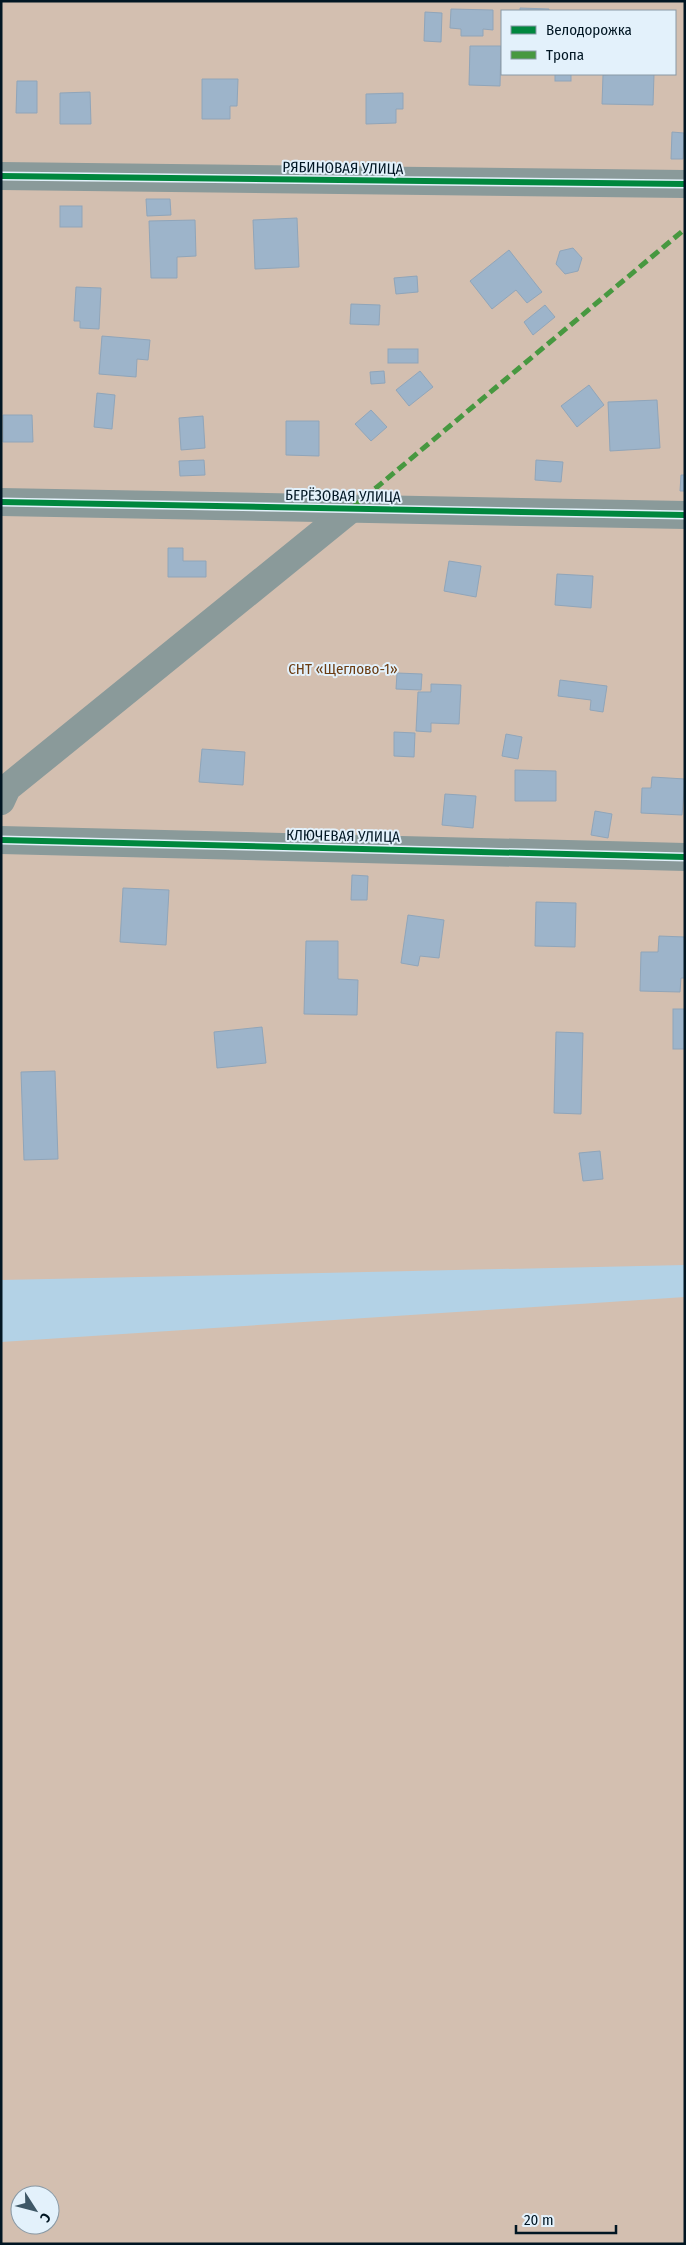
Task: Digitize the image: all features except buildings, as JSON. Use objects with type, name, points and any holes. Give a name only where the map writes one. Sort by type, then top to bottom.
[{"type":"street","name":"РЯБИНОВАЯ УЛИЦА","points":[[1,176],[685,184]]},
{"type":"street","name":"БЕРЁЗОВАЯ УЛИЦА","points":[[1,502],[685,515]]},
{"type":"street","points":[[1,801],[7,788],[351,509]]},
{"type":"street","name":"КЛЮЧЕВАЯ УЛИЦА","points":[[1,840],[685,857]]},
{"type":"green space","name":"СНТ «Щеглово-1»","points":[[1,1],[685,1],[685,1265],[1,1280]]},
{"type":"green space","points":[[685,1297],[685,2244],[1,2244],[1,1342]]},
{"type":"marked path","points":[[352,508],[685,229]]},
{"type":"cycle path","points":[[1,176],[685,184]]},
{"type":"cycle path","points":[[1,502],[685,515]]},
{"type":"cycle path","points":[[1,840],[685,857]]}]
